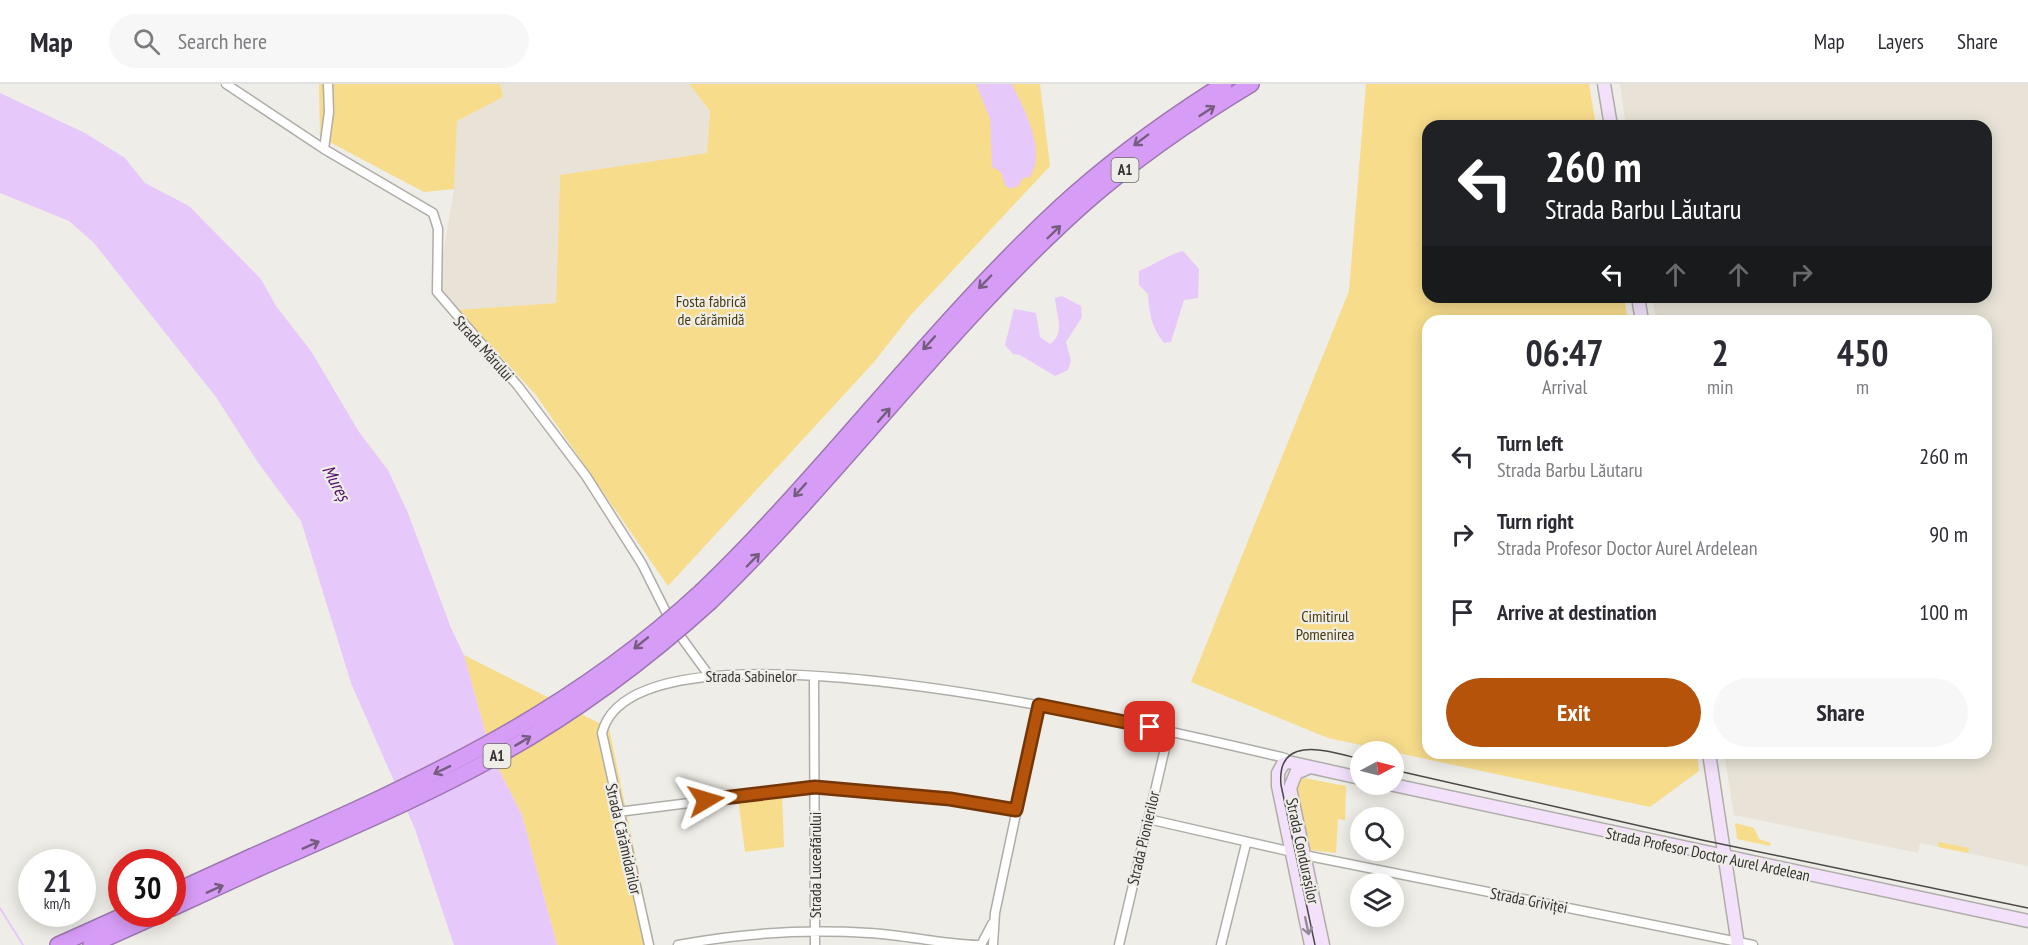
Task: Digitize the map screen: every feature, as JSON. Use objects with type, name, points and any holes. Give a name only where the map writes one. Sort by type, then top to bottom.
[{"type":"highway","name":"A1","points":[[186,888],[254,863],[427,792],[521,743],[618,678],[813,496],[973,305],[1100,173],[1159,127],[1224,84]]},
{"type":"highway","name":"A1","points":[[1008,268],[1130,166],[1197,118],[1251,84]]},
{"type":"highway","name":"A1","points":[[186,900],[254,863]]},
{"type":"highway","points":[[58,945],[108,923]]},
{"type":"highway","points":[[91,945],[131,927]]},
{"type":"main road","points":[[1604,84],[1610,120]]},
{"type":"main road","points":[[1710,759],[1737,943]]},
{"type":"main road","points":[[1278,773],[1283,764],[1288,762],[1350,776]]},
{"type":"main road","name":"Strada Condurașilor","points":[[1310,767],[1296,773],[1290,788],[1311,945]]},
{"type":"main road","name":"Strada Condurașilor","points":[[1278,773],[1278,786],[1323,945]]},
{"type":"main road","name":"Strada Profesor Doctor Aurel Ardelean","points":[[1404,787],[1725,858],[2028,921]]},
{"type":"street","name":"Strada Mărului","points":[[226,84],[324,148],[433,213],[438,229],[437,292],[518,386],[586,476],[642,564],[673,626],[708,674]]},
{"type":"street","points":[[324,148],[329,112],[328,84]]},
{"type":"street","name":"Strada Sabinelor","points":[[602,733],[606,720],[632,696],[669,683],[708,674],[761,673],[814,677]]},
{"type":"street","points":[[814,677],[978,693],[1169,731],[1275,755],[1278,760],[1288,762]]},
{"type":"street","name":"Strada Luceafărului","points":[[814,677],[814,945]]},
{"type":"street","points":[[678,945],[741,935],[814,931],[872,933],[954,945],[993,945],[993,921],[1039,705]]},
{"type":"street","name":"Strada Pionierilor","points":[[1119,945],[1169,731]]},
{"type":"street","name":"Strada Cărămidarilor","points":[[602,733],[649,945]]},
{"type":"street","name":"Strada Condurașilor","points":[[1275,755],[1278,773]]},
{"type":"street","points":[[618,812],[815,787],[950,799],[1016,810]]},
{"type":"street","name":"Strada Griviței","points":[[1148,819],[1246,844],[1753,945]]},
{"type":"street","points":[[1221,945],[1246,844]]},
{"type":"street","points":[[980,944],[993,921]]},
{"type":"shaded area","points":[[500,84],[689,84],[710,111],[707,153],[560,175],[556,303],[458,310],[442,291],[439,277],[454,189],[457,121],[503,97]]},
{"type":"shaded area","points":[[1620,84],[2028,84],[2028,866],[1920,843],[1918,853],[1734,815],[1725,759],[1992,759],[1992,315],[1655,315],[1653,303],[1992,303],[1992,120],[1625,120]]},
{"type":"green space","points":[[319,84],[500,84],[503,97],[457,121],[454,189],[424,192],[320,137]]},
{"type":"green space","name":"Fosta fabrică de cărămidă","points":[[689,84],[1040,84],[1050,166],[910,316],[874,362],[668,586],[536,395],[458,310],[556,303],[560,175],[707,153],[710,111]]},
{"type":"green space","name":"Cimitirul Pomenirea","points":[[1366,84],[1589,84],[1595,120],[1422,120],[1422,303],[1625,303],[1627,315],[1422,315],[1422,758],[1404,754],[1404,741],[1350,743],[1328,738],[1191,682],[1349,291]]},
{"type":"green space","points":[[464,655],[609,728],[654,945],[557,945],[522,815],[492,756]]},
{"type":"green space","name":"Cimitirul Pomenirea","points":[[1426,759],[1698,759],[1699,771],[1650,807]]},
{"type":"green space","points":[[1304,778],[1346,786],[1345,820],[1338,819],[1336,853],[1310,850],[1296,788],[1298,781]]},
{"type":"green space","points":[[782,795],[784,847],[745,852],[738,798]]},
{"type":"green space","points":[[1735,823],[1754,828],[1759,839],[1771,843],[1770,846],[1737,839]]},
{"type":"green space","points":[[1939,842],[1969,848],[1968,853],[1938,847]]},
{"type":"water","points":[[976,84],[1012,84],[1032,130],[1036,154],[1035,166],[1030,177],[1023,178],[1018,186],[1010,189],[1005,185],[1001,172],[992,167],[990,119]]},
{"type":"water","name":"Mureș","points":[[0,93],[85,133],[125,158],[145,183],[189,206],[261,279],[276,306],[311,351],[359,432],[388,470],[408,513],[451,628],[464,655],[492,756],[522,815],[557,945],[454,945],[415,829],[351,683],[301,521],[257,461],[216,397],[94,243],[69,221],[0,193]]},
{"type":"water","points":[[1183,251],[1199,269],[1198,298],[1184,300],[1171,342],[1164,343],[1152,320],[1148,294],[1139,285],[1139,271]]},
{"type":"water","points":[[1062,296],[1081,306],[1082,317],[1066,342],[1071,361],[1068,370],[1055,376],[1020,355],[1013,354],[1005,345],[1014,309],[1036,313],[1040,337],[1050,344],[1055,340],[1059,323],[1055,298]]},
{"type":"waterway","points":[[0,908],[23,945]]},
{"type":"tram line","points":[[1315,945],[1281,785],[1282,768],[1287,758],[1296,752],[1321,750],[1350,757]]},
{"type":"tram line","points":[[1404,772],[1702,840],[2028,908]]},
{"type":"route","points":[[706,800],[815,787],[950,799],[1016,810],[1039,705],[1150,727]]}]
